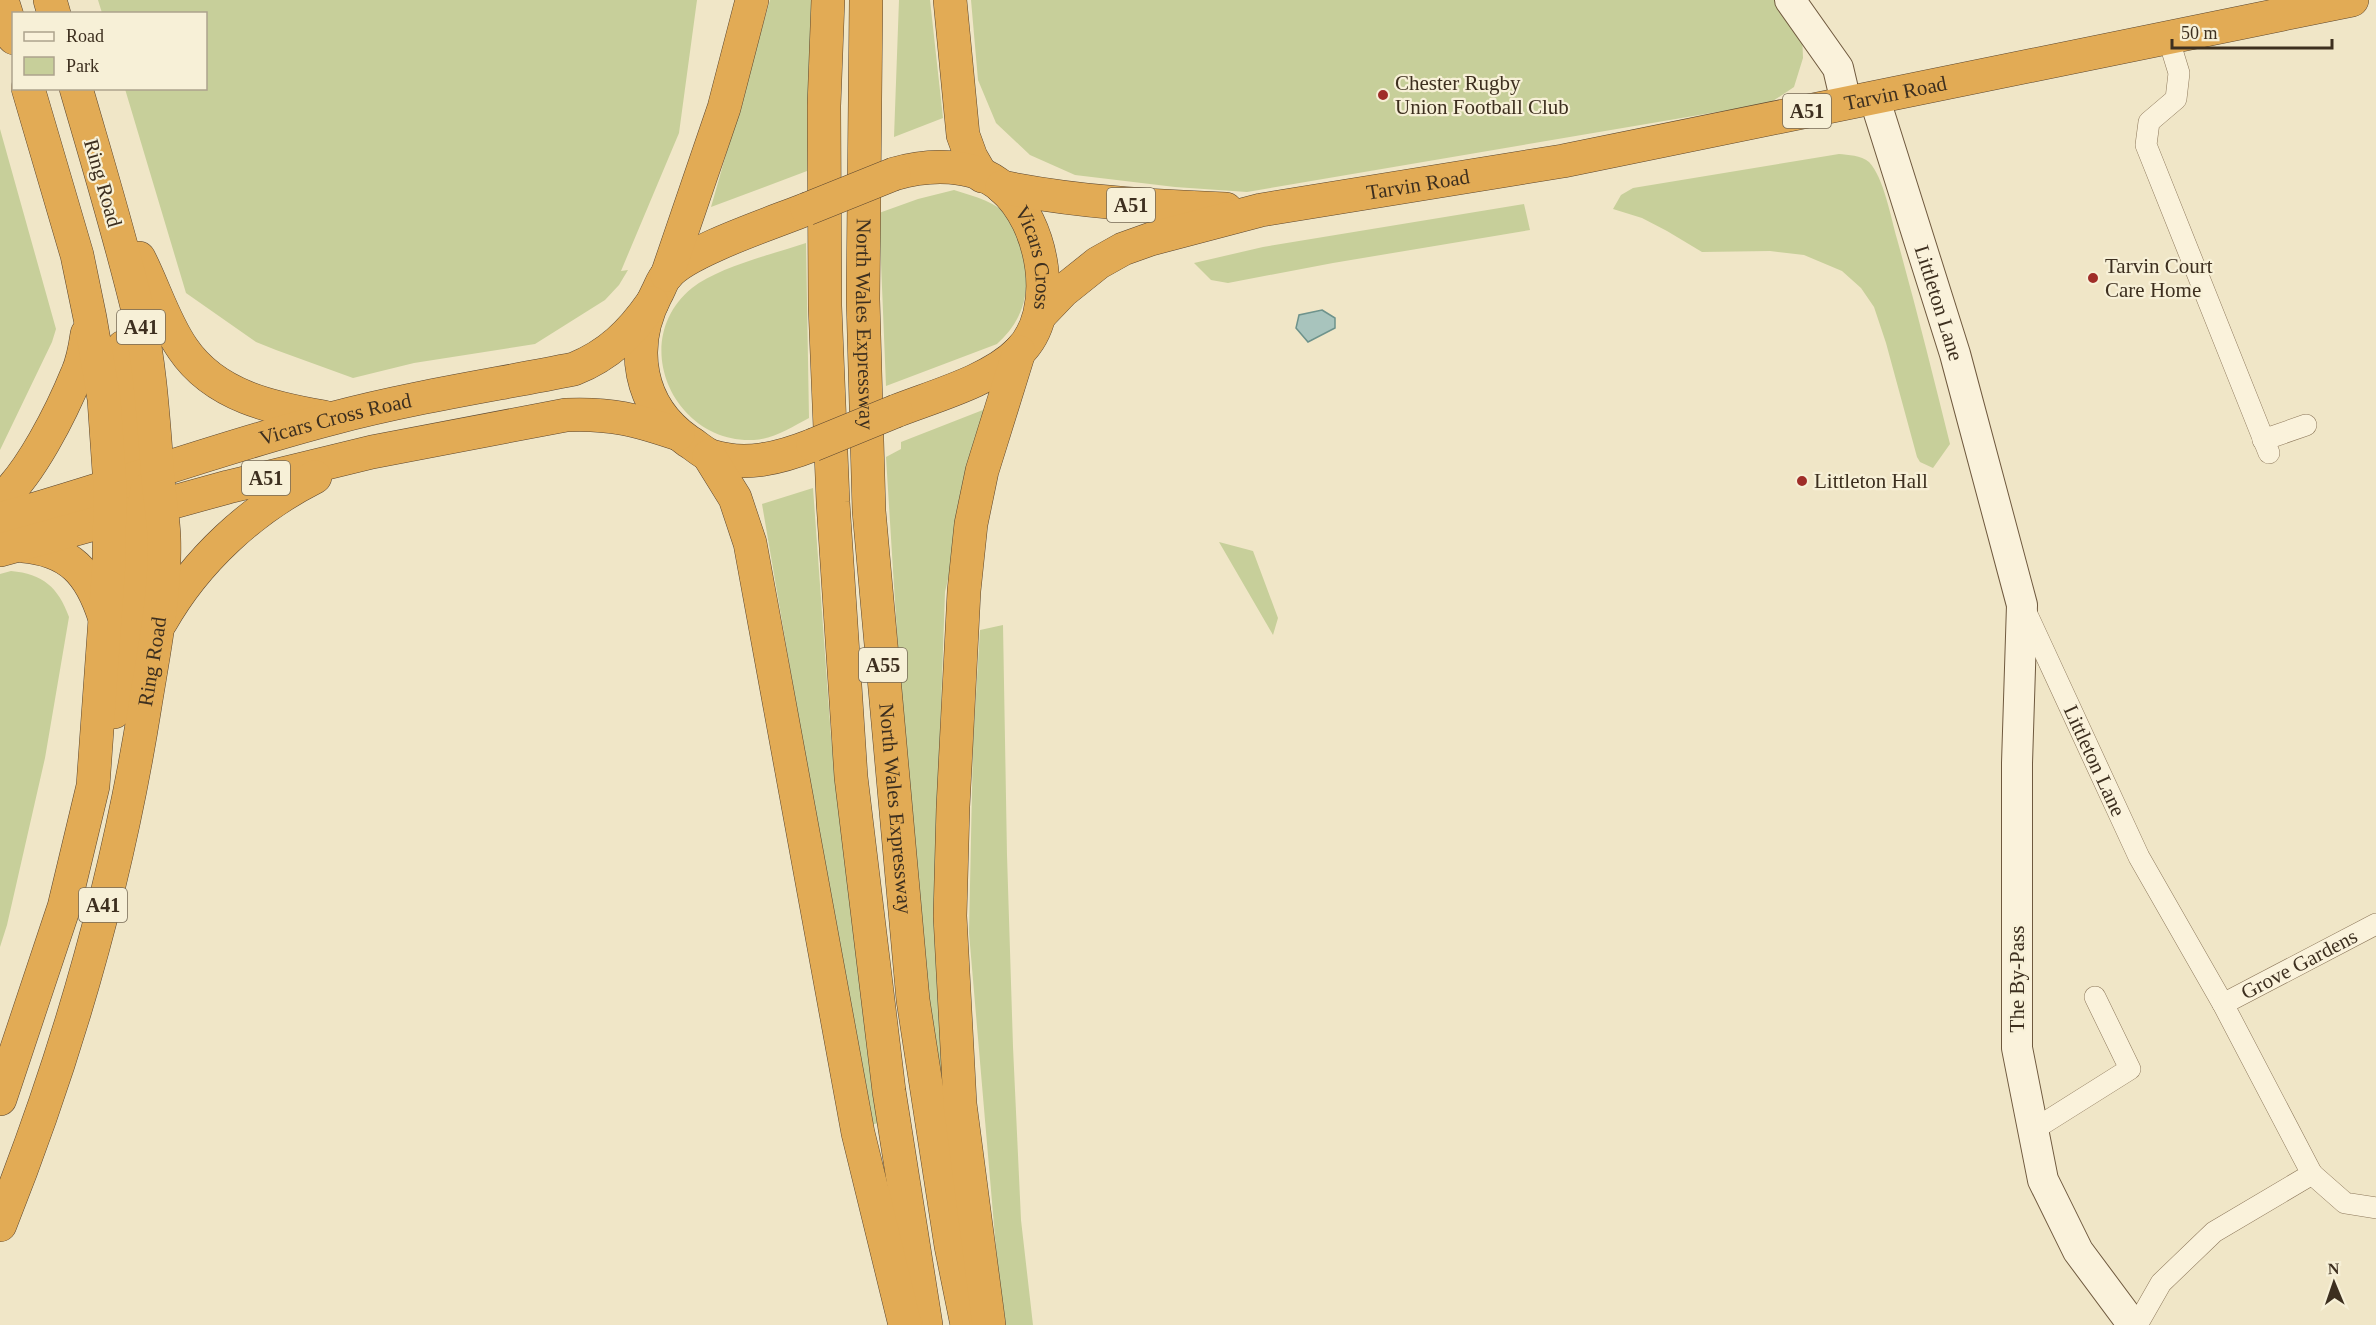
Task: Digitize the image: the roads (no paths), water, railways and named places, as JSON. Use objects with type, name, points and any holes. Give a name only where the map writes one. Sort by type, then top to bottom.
[{"type":"highway","points":[[2,0],[12,32]]},
{"type":"highway","name":"Vicars Cross","points":[[752,0],[724,108],[659,289],[642,329],[640,351],[646,387],[666,422],[678,434],[709,456],[754,462],[775,458],[813,445],[975,380],[1001,366],[1019,352],[1034,333],[1041,314],[1043,287],[1035,242],[1016,203],[971,157],[963,135],[950,0]]},
{"type":"highway","name":"North Wales Expressway","points":[[828,0],[824,106],[825,306],[833,502],[851,777],[889,1091],[926,1325]]},
{"type":"highway","name":"North Wales Expressway","points":[[866,0],[864,299],[869,512],[913,1000],[951,1246],[967,1325]]},
{"type":"highway","name":"Tarvin Road","points":[[1261,210],[1563,161],[2352,0]]},
{"type":"highway","name":"Ring Road","points":[[0,1225],[20,1175],[60,1055],[97,928],[138,752],[158,627],[164,566],[152,508],[132,479],[104,399],[77,255],[29,90]]},
{"type":"highway","name":"Ring Road","points":[[77,90],[106,189],[139,316],[150,374],[132,479]]},
{"type":"highway","name":"A51","points":[[659,289],[683,261],[702,251],[894,174],[912,169],[936,167],[960,169],[992,181],[1050,196],[1118,204],[1261,210]]},
{"type":"highway","points":[[106,189],[172,330],[193,363],[223,387],[241,396],[294,412],[332,418]]},
{"type":"highway","name":"A51","points":[[1041,314],[1063,291],[1098,262],[1123,249],[1261,210]]},
{"type":"highway","name":"Vicars Cross Road","points":[[0,519],[332,418],[574,369],[593,362],[620,342],[637,324],[659,289]]},
{"type":"highway","points":[[0,500],[18,481],[45,439],[67,395],[83,357],[90,318]]},
{"type":"highway","points":[[990,1325],[960,1104],[950,916],[953,807],[964,591],[971,524],[982,471],[1019,352]]},
{"type":"highway","name":"Vicars Cross Road","points":[[11,548],[152,508],[372,452],[566,415],[597,414],[631,419],[678,434]]},
{"type":"highway","points":[[158,627],[176,596],[198,569],[245,522],[298,486],[372,452]]},
{"type":"highway","points":[[709,456],[735,498],[750,543],[858,1133],[905,1325]]},
{"type":"highway","points":[[110,520],[132,479]]},
{"type":"highway","points":[[93,786],[123,682],[152,508]]},
{"type":"highway","name":"A41","points":[[0,1099],[64,907],[93,786],[99,688],[106,624],[110,520]]},
{"type":"highway","points":[[11,548],[40,547],[56,552],[79,569],[88,579],[98,598],[106,624]]},
{"type":"street","name":"Littleton Lane","points":[[1790,0],[1860,100],[1955,354],[2022,605],[2139,856],[2223,1004],[2312,1174]]},
{"type":"street","points":[[2168,37],[2179,74],[2176,99],[2149,122],[2146,145],[2266,447],[2306,425]]},
{"type":"street","name":"The By-Pass","points":[[2022,605],[2018,763],[2018,1048],[2043,1180],[2078,1251],[2135,1325]]},
{"type":"street","name":"Grove Gardens","points":[[2223,1004],[2376,924]]},
{"type":"street","points":[[2034,1130],[2130,1069],[2095,997]]},
{"type":"street","points":[[2135,1325],[2161,1283],[2214,1232],[2312,1174],[2345,1203],[2376,1208]]},
{"type":"water","points":[[1322,310],[1335,318],[1335,328],[1308,342],[1296,328],[1299,315]]},
{"type":"place","name":"Chester Rugby Union Football Club","points":[[1383,95]]},
{"type":"place","name":"Tarvin Court Care Home","points":[[2093,278]]},
{"type":"place","name":"Littleton Hall","points":[[1802,481]]}]
